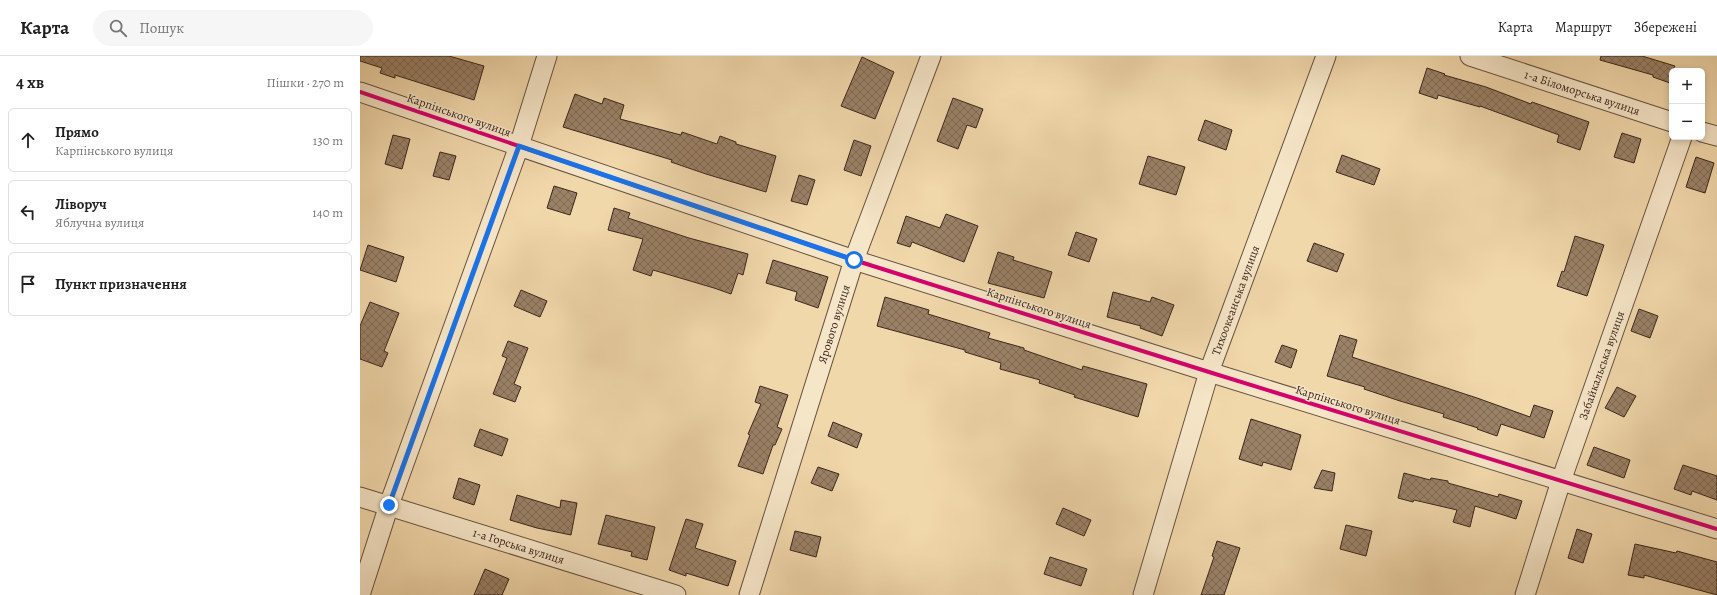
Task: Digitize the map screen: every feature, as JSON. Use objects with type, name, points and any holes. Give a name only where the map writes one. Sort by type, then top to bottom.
[{"type":"street","points":[[360,595],[389,505],[519,146],[547,56]]},
{"type":"street","name":"Ярового вулиця","points":[[749,595],[854,260],[930,56]]},
{"type":"street","name":"Тихоокеанська вулиця","points":[[1143,595],[1209,372],[1326,56]]},
{"type":"street","name":"1-а Біломорська вулиця","points":[[1470,56],[1669,121]]},
{"type":"street","name":"Карпінського вулиця","points":[[360,92],[854,260],[1209,372],[1717,529]]},
{"type":"street","points":[[1705,133],[1717,136]]},
{"type":"street","name":"Забайкальська вулиця","points":[[1525,595],[1561,481],[1681,140]]},
{"type":"street","name":"1-а Горська вулиця","points":[[360,497],[676,595]]},
{"type":"building","points":[[360,56],[449,56],[484,66],[474,100],[395,75],[395,78],[380,73],[382,68],[360,61]]},
{"type":"building","points":[[1601,56],[1642,56],[1675,66],[1674,68],[1669,68],[1669,83],[1653,77],[1653,75],[1600,60]]},
{"type":"building","points":[[862,57],[894,72],[875,119],[841,106]]},
{"type":"building","points":[[1427,68],[1445,74],[1444,75],[1486,87],[1531,104],[1532,102],[1589,122],[1580,150],[1557,142],[1559,135],[1480,106],[1438,95],[1437,99],[1419,93]]},
{"type":"building","points":[[575,94],[602,104],[604,98],[624,105],[620,119],[681,135],[682,132],[717,144],[720,136],[736,142],[736,144],[776,156],[766,192],[706,174],[671,162],[672,160],[563,127]]},
{"type":"building","points":[[953,98],[983,109],[976,128],[967,125],[958,149],[937,141]]},
{"type":"building","points":[[1205,120],[1232,130],[1226,150],[1198,140]]},
{"type":"building","points":[[1622,133],[1641,139],[1634,163],[1614,157]]},
{"type":"building","points":[[393,135],[410,139],[402,169],[385,164]]},
{"type":"building","points":[[854,140],[871,146],[861,176],[844,170]]},
{"type":"building","points":[[440,152],[456,156],[449,180],[433,176]]},
{"type":"building","points":[[1342,155],[1380,169],[1374,185],[1336,172]]},
{"type":"building","points":[[1148,156],[1185,167],[1176,195],[1139,184]]},
{"type":"building","points":[[1696,157],[1714,163],[1705,193],[1686,187]]},
{"type":"building","points":[[799,175],[815,180],[807,205],[791,201]]},
{"type":"building","points":[[554,186],[577,193],[570,215],[547,208]]},
{"type":"building","points":[[614,208],[630,213],[628,218],[689,238],[748,254],[743,275],[738,273],[731,294],[653,270],[651,276],[633,270],[643,239],[608,230]]},
{"type":"building","points":[[946,214],[978,226],[964,262],[912,242],[910,247],[897,243],[906,216],[940,228]]},
{"type":"building","points":[[1076,232],[1097,239],[1089,262],[1068,255]]},
{"type":"building","points":[[1575,236],[1604,245],[1587,296],[1557,286],[1562,271],[1564,272]]},
{"type":"building","points":[[1314,243],[1344,254],[1337,272],[1307,261]]},
{"type":"building","points":[[368,245],[404,257],[396,282],[360,270]]},
{"type":"building","points":[[998,252],[1014,257],[1013,260],[1052,272],[1044,298],[988,283]]},
{"type":"building","points":[[773,260],[828,277],[818,308],[795,300],[797,292],[766,283]]},
{"type":"building","points":[[521,290],[547,301],[540,317],[514,306]]},
{"type":"building","points":[[1113,292],[1150,302],[1152,297],[1174,305],[1162,336],[1140,328],[1141,326],[1107,317]]},
{"type":"building","points":[[885,297],[929,310],[928,314],[990,333],[988,338],[1024,348],[1024,350],[1082,370],[1083,366],[1147,384],[1138,417],[1074,397],[1075,395],[1039,383],[1040,380],[1000,369],[1001,363],[965,352],[965,350],[877,326]]},
{"type":"building","points":[[370,302],[399,313],[384,351],[388,353],[382,367],[360,359],[360,326]]},
{"type":"building","points":[[1639,309],[1658,316],[1650,338],[1631,331]]},
{"type":"building","points":[[1340,335],[1357,340],[1352,357],[1530,417],[1534,405],[1553,411],[1544,438],[1501,424],[1497,436],[1477,429],[1478,428],[1443,417],[1444,414],[1364,389],[1365,387],[1327,376]]},
{"type":"building","points":[[508,341],[528,348],[514,384],[521,387],[515,402],[493,394],[507,358],[502,356]]},
{"type":"building","points":[[1282,345],[1297,350],[1291,368],[1275,362]]},
{"type":"building","points":[[760,386],[788,395],[777,427],[782,429],[775,445],[773,445],[763,474],[738,466],[750,435],[748,434],[761,404],[755,402]]},
{"type":"building","points":[[1617,387],[1636,396],[1624,417],[1605,408]]},
{"type":"building","points":[[1251,419],[1301,435],[1291,470],[1263,462],[1262,466],[1239,459]]},
{"type":"building","points":[[833,422],[862,434],[857,448],[828,436]]},
{"type":"building","points":[[480,429],[508,439],[502,456],[474,446]]},
{"type":"building","points":[[1594,447],[1630,460],[1624,478],[1587,465]]},
{"type":"building","points":[[1683,465],[1717,476],[1717,500],[1692,491],[1691,495],[1674,489]]},
{"type":"building","points":[[818,467],[839,474],[832,491],[811,483]]},
{"type":"building","points":[[1322,470],[1335,473],[1332,491],[1314,488]]},
{"type":"building","points":[[1404,473],[1430,480],[1431,478],[1448,481],[1448,483],[1498,497],[1499,494],[1522,501],[1516,519],[1475,506],[1470,527],[1453,522],[1457,510],[1414,500],[1413,502],[1398,498]]},
{"type":"building","points":[[459,478],[480,485],[474,505],[453,498]]},
{"type":"building","points":[[517,495],[560,508],[561,500],[577,503],[571,535],[537,528],[510,520]]},
{"type":"building","points":[[1063,508],[1091,520],[1084,536],[1056,524]]},
{"type":"building","points":[[606,515],[655,527],[647,560],[631,556],[632,552],[598,544]]},
{"type":"building","points":[[686,519],[703,524],[695,548],[736,561],[728,586],[686,573],[686,576],[669,570]]},
{"type":"building","points":[[1346,525],[1372,531],[1366,556],[1340,549]]},
{"type":"building","points":[[1577,529],[1592,534],[1583,563],[1568,558]]},
{"type":"building","points":[[795,531],[821,537],[816,557],[790,550]]},
{"type":"building","points":[[1217,541],[1240,548],[1224,595],[1201,595],[1214,557],[1212,556]]},
{"type":"building","points":[[1635,544],[1676,553],[1677,551],[1717,562],[1717,595],[1644,575],[1644,578],[1628,575]]},
{"type":"building","points":[[1050,557],[1087,569],[1081,586],[1044,574]]},
{"type":"building","points":[[485,569],[509,579],[502,595],[474,595]]},
{"type":"cycle path","points":[[360,92],[854,260],[1209,372],[1717,529]]},
{"type":"route","points":[[389,505],[519,146],[854,260]]}]
